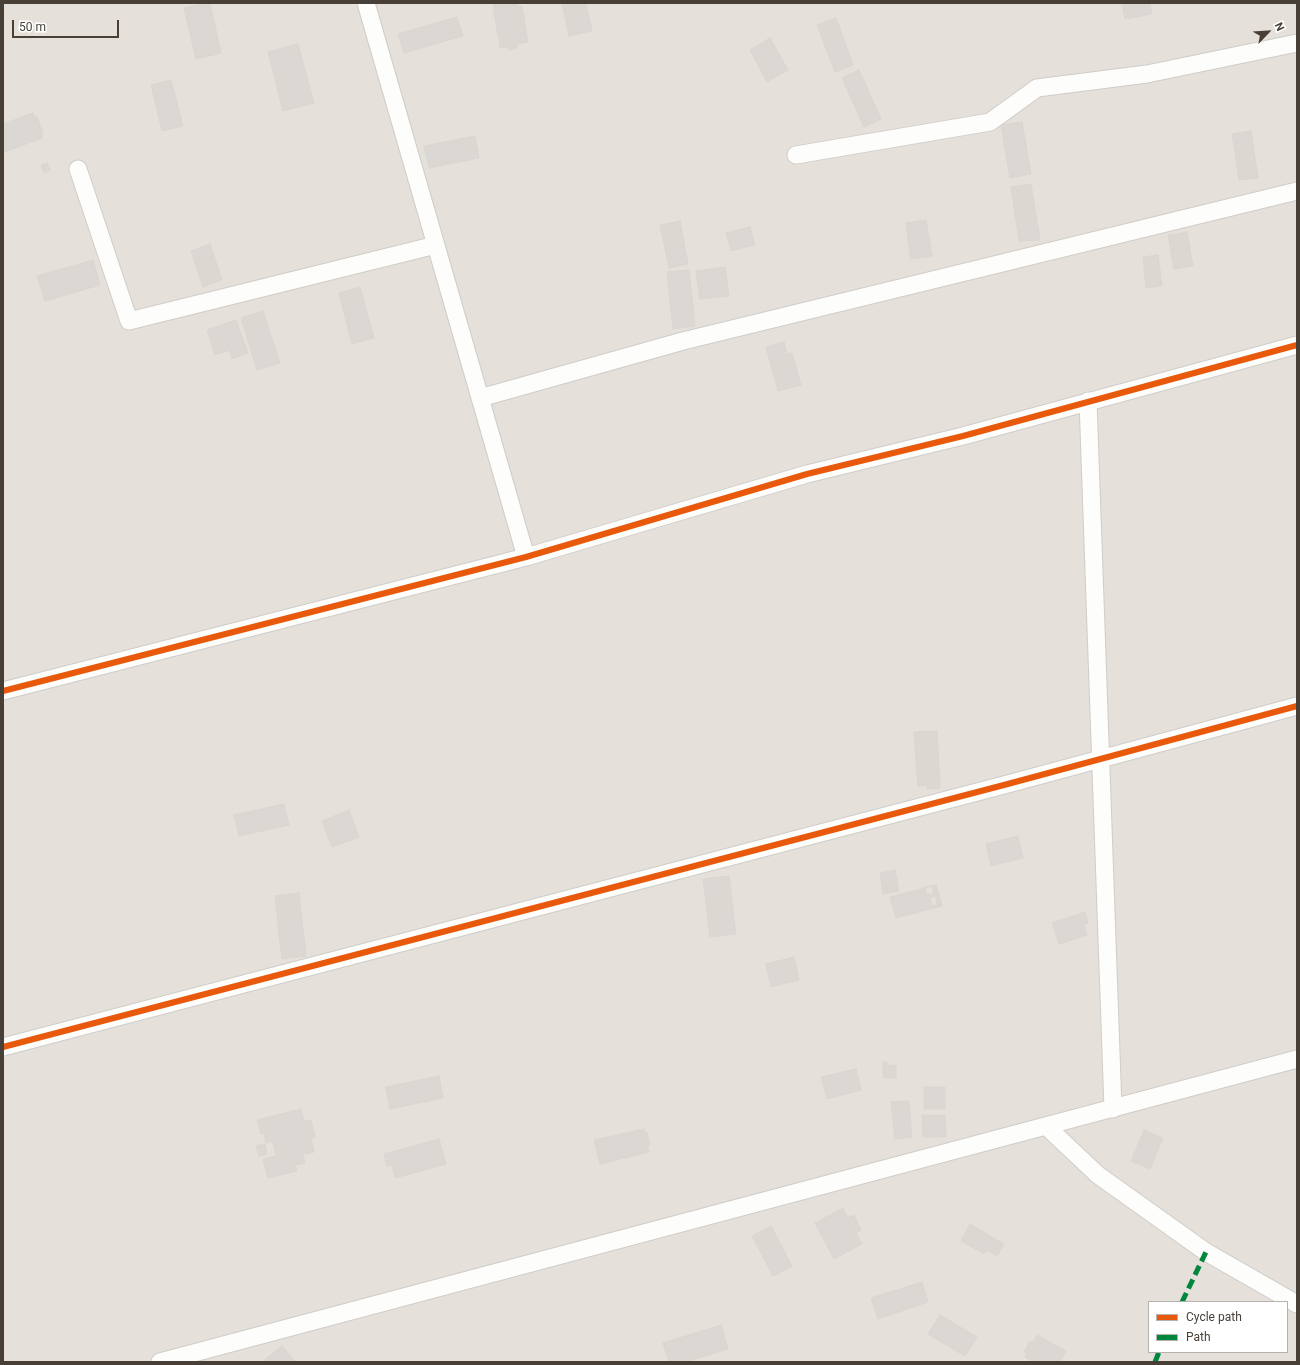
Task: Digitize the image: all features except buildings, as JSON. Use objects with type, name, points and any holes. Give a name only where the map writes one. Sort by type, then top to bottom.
[{"type":"street","points":[[366,3],[526,557]]},
{"type":"street","points":[[796,155],[990,122],[1037,88],[1147,74],[1297,43]]},
{"type":"street","points":[[78,168],[129,321],[436,245]]},
{"type":"street","points":[[480,398],[683,341],[1297,191]]},
{"type":"street","points":[[3,691],[526,557],[807,474],[963,436],[1088,400],[1297,345]]},
{"type":"street","points":[[1088,400],[1113,1109]]},
{"type":"street","points":[[3,1047],[1297,706]]},
{"type":"street","points":[[160,1362],[1047,1127],[1297,1059]]},
{"type":"street","points":[[1047,1127],[1098,1175],[1206,1252],[1297,1304]]},
{"type":"shaded area","points":[[3,3],[1297,3],[1297,1362],[3,1362]]},
{"type":"marked path","points":[[1182,1301],[1206,1252]]},
{"type":"marked path","points":[[1155,1362],[1159,1353]]},
{"type":"cycle path","points":[[3,691],[526,557],[807,474],[963,436],[1297,345]]},
{"type":"cycle path","points":[[3,1047],[1004,785],[1297,706]]}]
